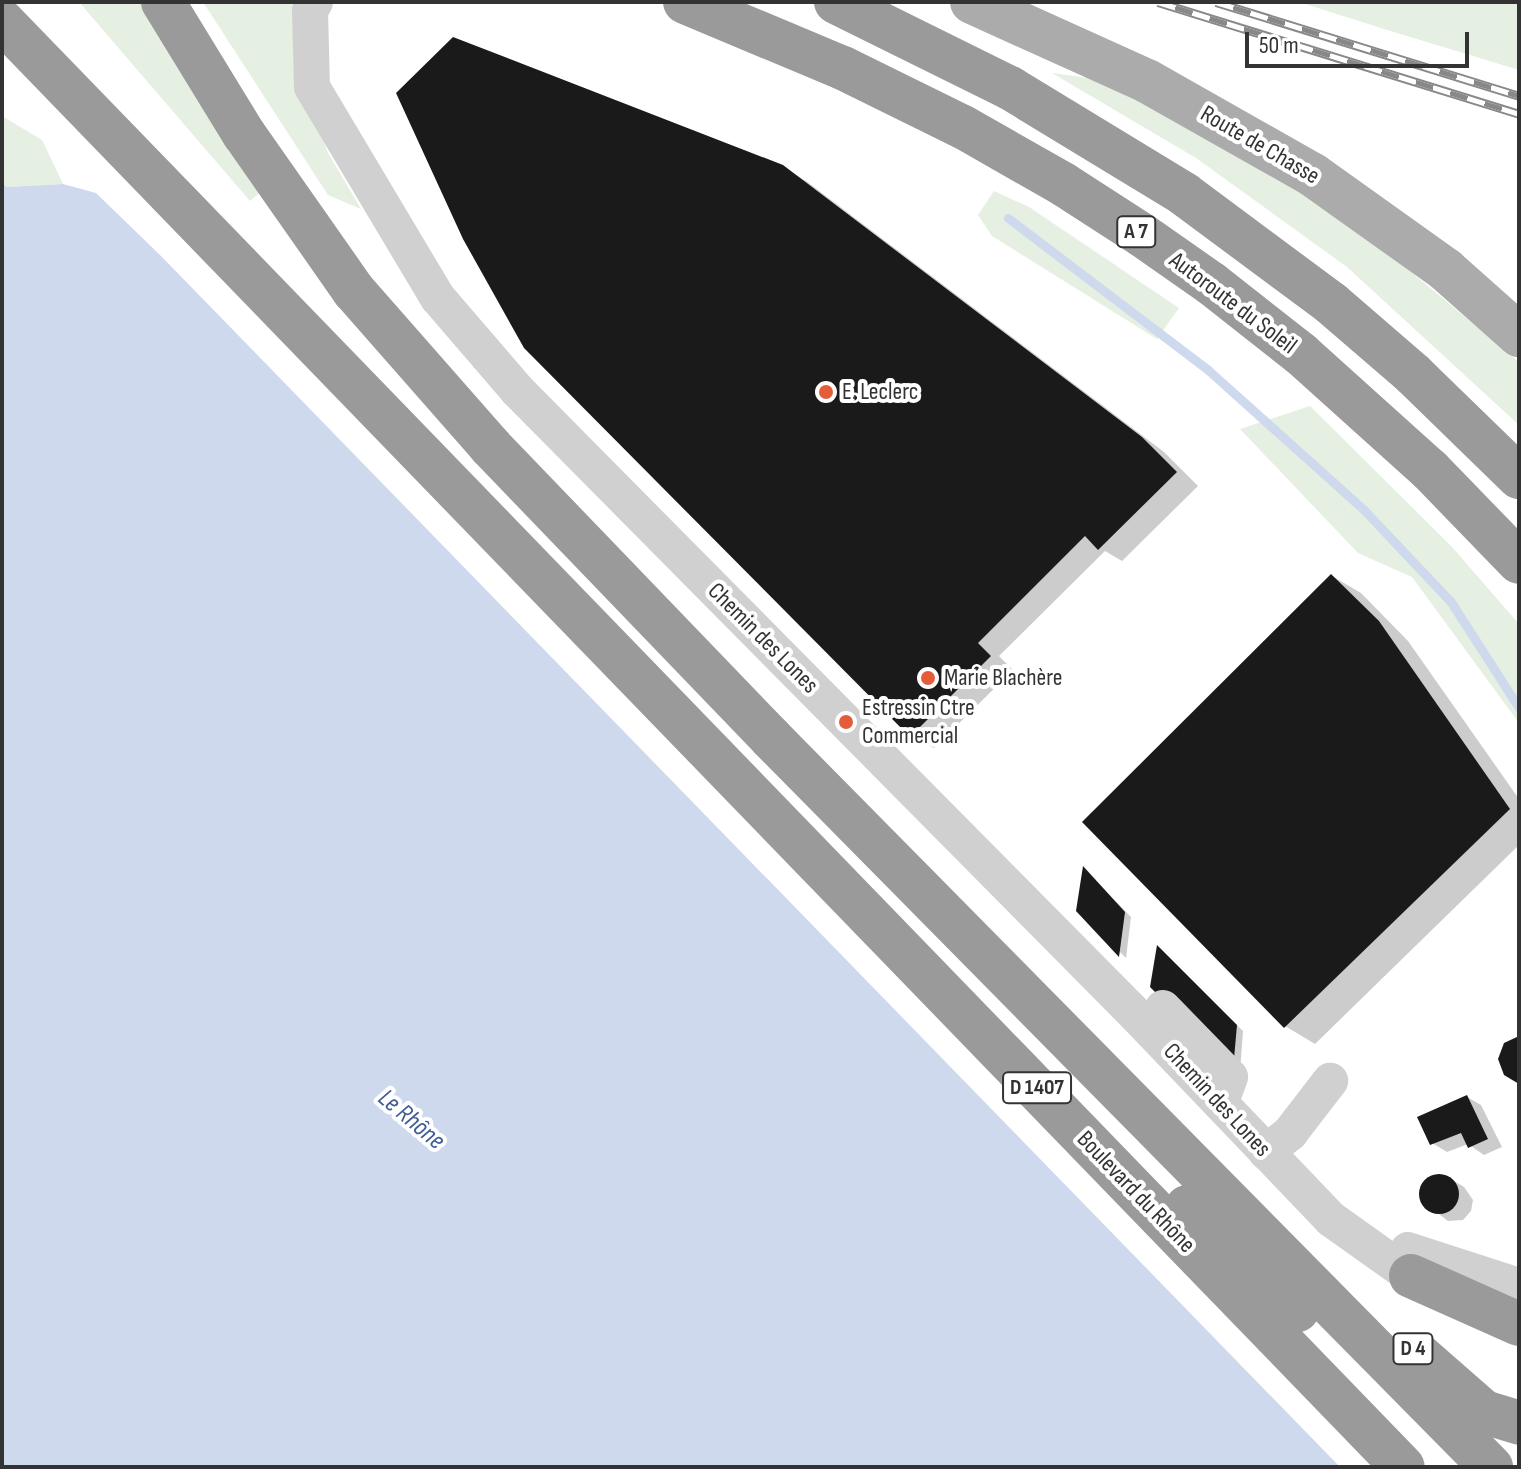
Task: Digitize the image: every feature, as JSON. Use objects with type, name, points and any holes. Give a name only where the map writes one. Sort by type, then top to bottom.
[{"type":"highway","name":"D 1407","points":[[163,2],[244,134],[354,291],[500,457],[771,738],[1305,1275],[1491,1467]]},
{"type":"highway","name":"Autoroute du Soleil","points":[[685,2],[843,68],[963,127],[1063,184],[1142,235],[1212,284],[1301,354],[1430,470],[1519,562]]},
{"type":"highway","name":"A 7","points":[[836,2],[1010,88],[1184,194],[1332,304],[1423,383],[1519,477]]},
{"type":"highway","name":"Boulevard du Rhône","points":[[2,21],[1403,1467]]},
{"type":"highway","points":[[1010,1059],[1200,1218],[1268,1281],[1452,1467]]},
{"type":"highway","name":"D 4","points":[[1305,1275],[1357,1298],[1484,1412],[1519,1423]]},
{"type":"highway","points":[[1411,1276],[1519,1324]]},
{"type":"main road","name":"Route de Chasse","points":[[972,2],[1147,81],[1313,175],[1446,270],[1519,335]]},
{"type":"street","name":"Chemin des Lones","points":[[315,2],[310,11],[312,87],[438,298],[517,390],[1331,1219],[1366,1247],[1411,1276],[1519,1307]]},
{"type":"street","points":[[1163,1008],[1230,1077],[1220,1104]]},
{"type":"street","points":[[1266,1152],[1290,1133],[1330,1081]]},
{"type":"street","points":[[1366,1247],[1405,1249],[1519,1286]]},
{"type":"shaded area","points":[[79,2],[148,2],[263,190],[250,201]]},
{"type":"shaded area","points":[[203,2],[299,2],[293,56],[328,153],[361,209],[328,195]]},
{"type":"shaded area","points":[[1299,2],[1519,2],[1519,70],[1384,29]]},
{"type":"shaded area","points":[[1052,73],[1110,81],[1351,222],[1519,362],[1519,425],[1347,267],[1196,158]]},
{"type":"shaded area","points":[[2,116],[42,140],[63,184],[6,187],[2,184]]},
{"type":"shaded area","points":[[994,191],[1029,207],[1179,308],[1157,339],[992,236],[978,215]]},
{"type":"shaded area","points":[[1310,406],[1452,547],[1519,624],[1519,723],[1412,577],[1358,553],[1240,429]]},
{"type":"water","name":"Le Rhône","points":[[2,184],[7,187],[63,184],[96,193],[160,255],[1340,1467],[2,1467]]},
{"type":"building","name":"E. Leclerc","points":[[453,37],[783,165],[1142,437],[1177,472],[1098,550],[1085,536],[978,643],[991,656],[910,737],[524,348],[463,239],[396,93]]},
{"type":"building","points":[[1331,574],[1379,621],[1510,809],[1284,1028],[1082,822]]},
{"type":"building","points":[[1083,866],[1125,912],[1119,957],[1076,911]]},
{"type":"building","points":[[1157,945],[1237,1025],[1233,1070],[1150,987]]},
{"type":"building","points":[[1519,1036],[1519,1084],[1504,1075],[1498,1059],[1504,1043]]},
{"type":"building","points":[[1467,1095],[1488,1139],[1468,1148],[1461,1133],[1430,1145],[1417,1117]]},
{"type":"building","points":[[1439,1174],[1453,1180],[1459,1194],[1453,1208],[1439,1214],[1425,1208],[1419,1194],[1425,1180]]},
{"type":"waterway","points":[[1008,218],[1207,369],[1365,511],[1451,602],[1519,708]]},
{"type":"railway","points":[[1158,2],[1519,114]]},
{"type":"railway","points":[[1216,2],[1519,96]]},
{"type":"place","name":"E. Leclerc","points":[[826,392]]},
{"type":"place","name":"Marie Blachère","points":[[928,678]]},
{"type":"place","name":"Estressin Ctre Commercial","points":[[846,722]]}]
